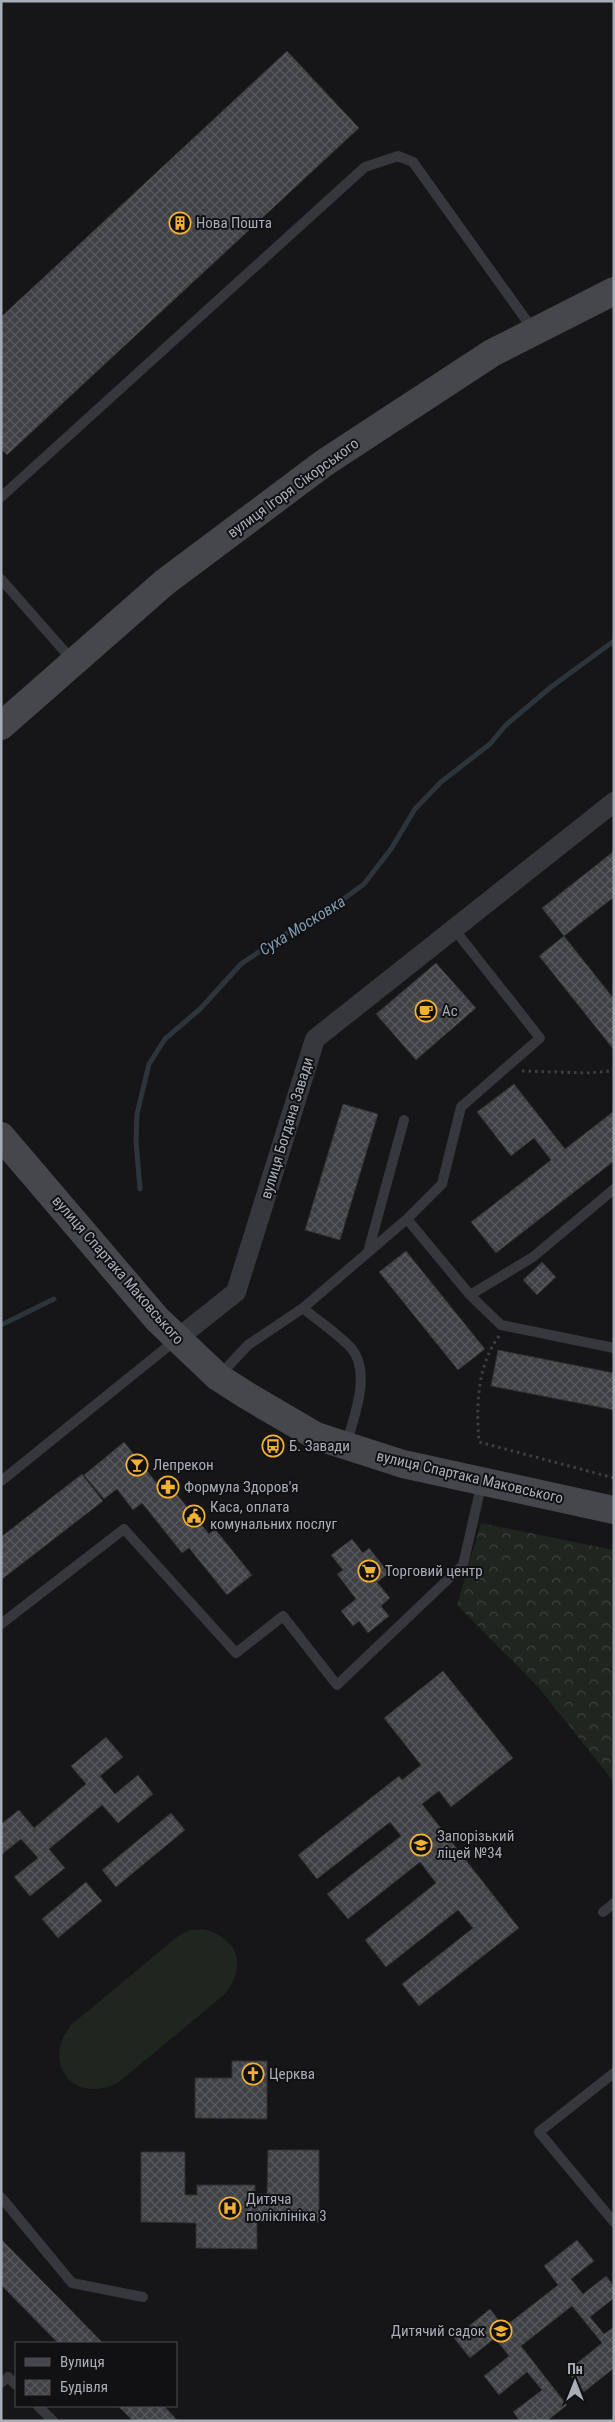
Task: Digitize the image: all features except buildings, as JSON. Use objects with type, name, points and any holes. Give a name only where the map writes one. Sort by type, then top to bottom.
[{"type":"main road","name":"вулиця Ігоря Сікорського","points":[[1,726],[165,582],[324,463],[492,353],[614,291]]},
{"type":"main road","name":"вулиця Спартака Маковського","points":[[1,1136],[158,1319],[218,1377],[316,1436],[345,1446],[403,1464],[614,1510]]},
{"type":"street","name":"вулиця Богдана Завади","points":[[177,1339],[236,1292],[315,1039],[614,802]]},
{"type":"lane","points":[[1,497],[366,167],[398,156],[413,162],[535,332]]},
{"type":"lane","points":[[1,579],[74,662]]},
{"type":"lane","points":[[218,1377],[248,1345],[303,1308],[407,1219],[442,1184],[461,1107],[540,1038],[454,929]]},
{"type":"lane","points":[[368,1252],[404,1120]]},
{"type":"lane","points":[[470,1295],[533,1257],[614,1189]]},
{"type":"lane","points":[[407,1219],[470,1295],[500,1325],[614,1348]]},
{"type":"lane","points":[[303,1308],[351,1348],[360,1362],[361,1380],[345,1446]]},
{"type":"lane","name":"вулиця Богдана Завади","points":[[1,1481],[177,1339]]},
{"type":"lane","points":[[1,1624],[124,1529],[236,1653],[283,1616],[337,1685],[463,1565],[482,1481]]},
{"type":"lane","points":[[603,1912],[614,1903]]},
{"type":"lane","points":[[614,2073],[539,2132],[614,2222]]},
{"type":"lane","points":[[1,2197],[72,2283],[143,2297]]},
{"type":"lane","points":[[4,2377],[15,2384]]},
{"type":"lane","points":[[39,2407],[53,2421]]},
{"type":"green space","points":[[481,1523],[614,1550],[614,1782],[539,1688],[457,1605]]},
{"type":"green space","points":[[204,1929],[225,1939],[236,1955],[236,1973],[232,1984],[225,1994],[119,2082],[103,2088],[89,2089],[76,2085],[67,2077],[61,2067],[59,2054],[62,2040],[71,2025],[177,1937],[190,1930]]},
{"type":"waterway","name":"Суха Московка","points":[[140,1189],[136,1141],[137,1114],[149,1064],[165,1039],[200,1009],[241,964],[287,933],[315,920],[364,884],[391,849],[415,809],[441,782],[490,744],[506,725],[551,687],[614,641]]},
{"type":"waterway","points":[[1,1325],[54,1299]]},
{"type":"place","name":"Нова Пошта","points":[[180,223]]},
{"type":"place","name":"Ас","points":[[426,1011]]},
{"type":"place","name":"Б. Завади","points":[[273,1446]]},
{"type":"place","name":"Лепрекон","points":[[137,1465]]},
{"type":"place","name":"Формула Здоров'я","points":[[168,1487]]},
{"type":"place","name":"Каса, оплата комунальних послуг","points":[[194,1516]]},
{"type":"place","name":"Торговий центр","points":[[369,1571]]},
{"type":"place","name":"Запорізький ліцей №34","points":[[421,1845]]},
{"type":"place","name":"Церква","points":[[253,2074]]},
{"type":"place","name":"Дитяча поліклініка 3","points":[[230,2208]]},
{"type":"place","name":"Дитячий садок","points":[[501,2331]]}]
